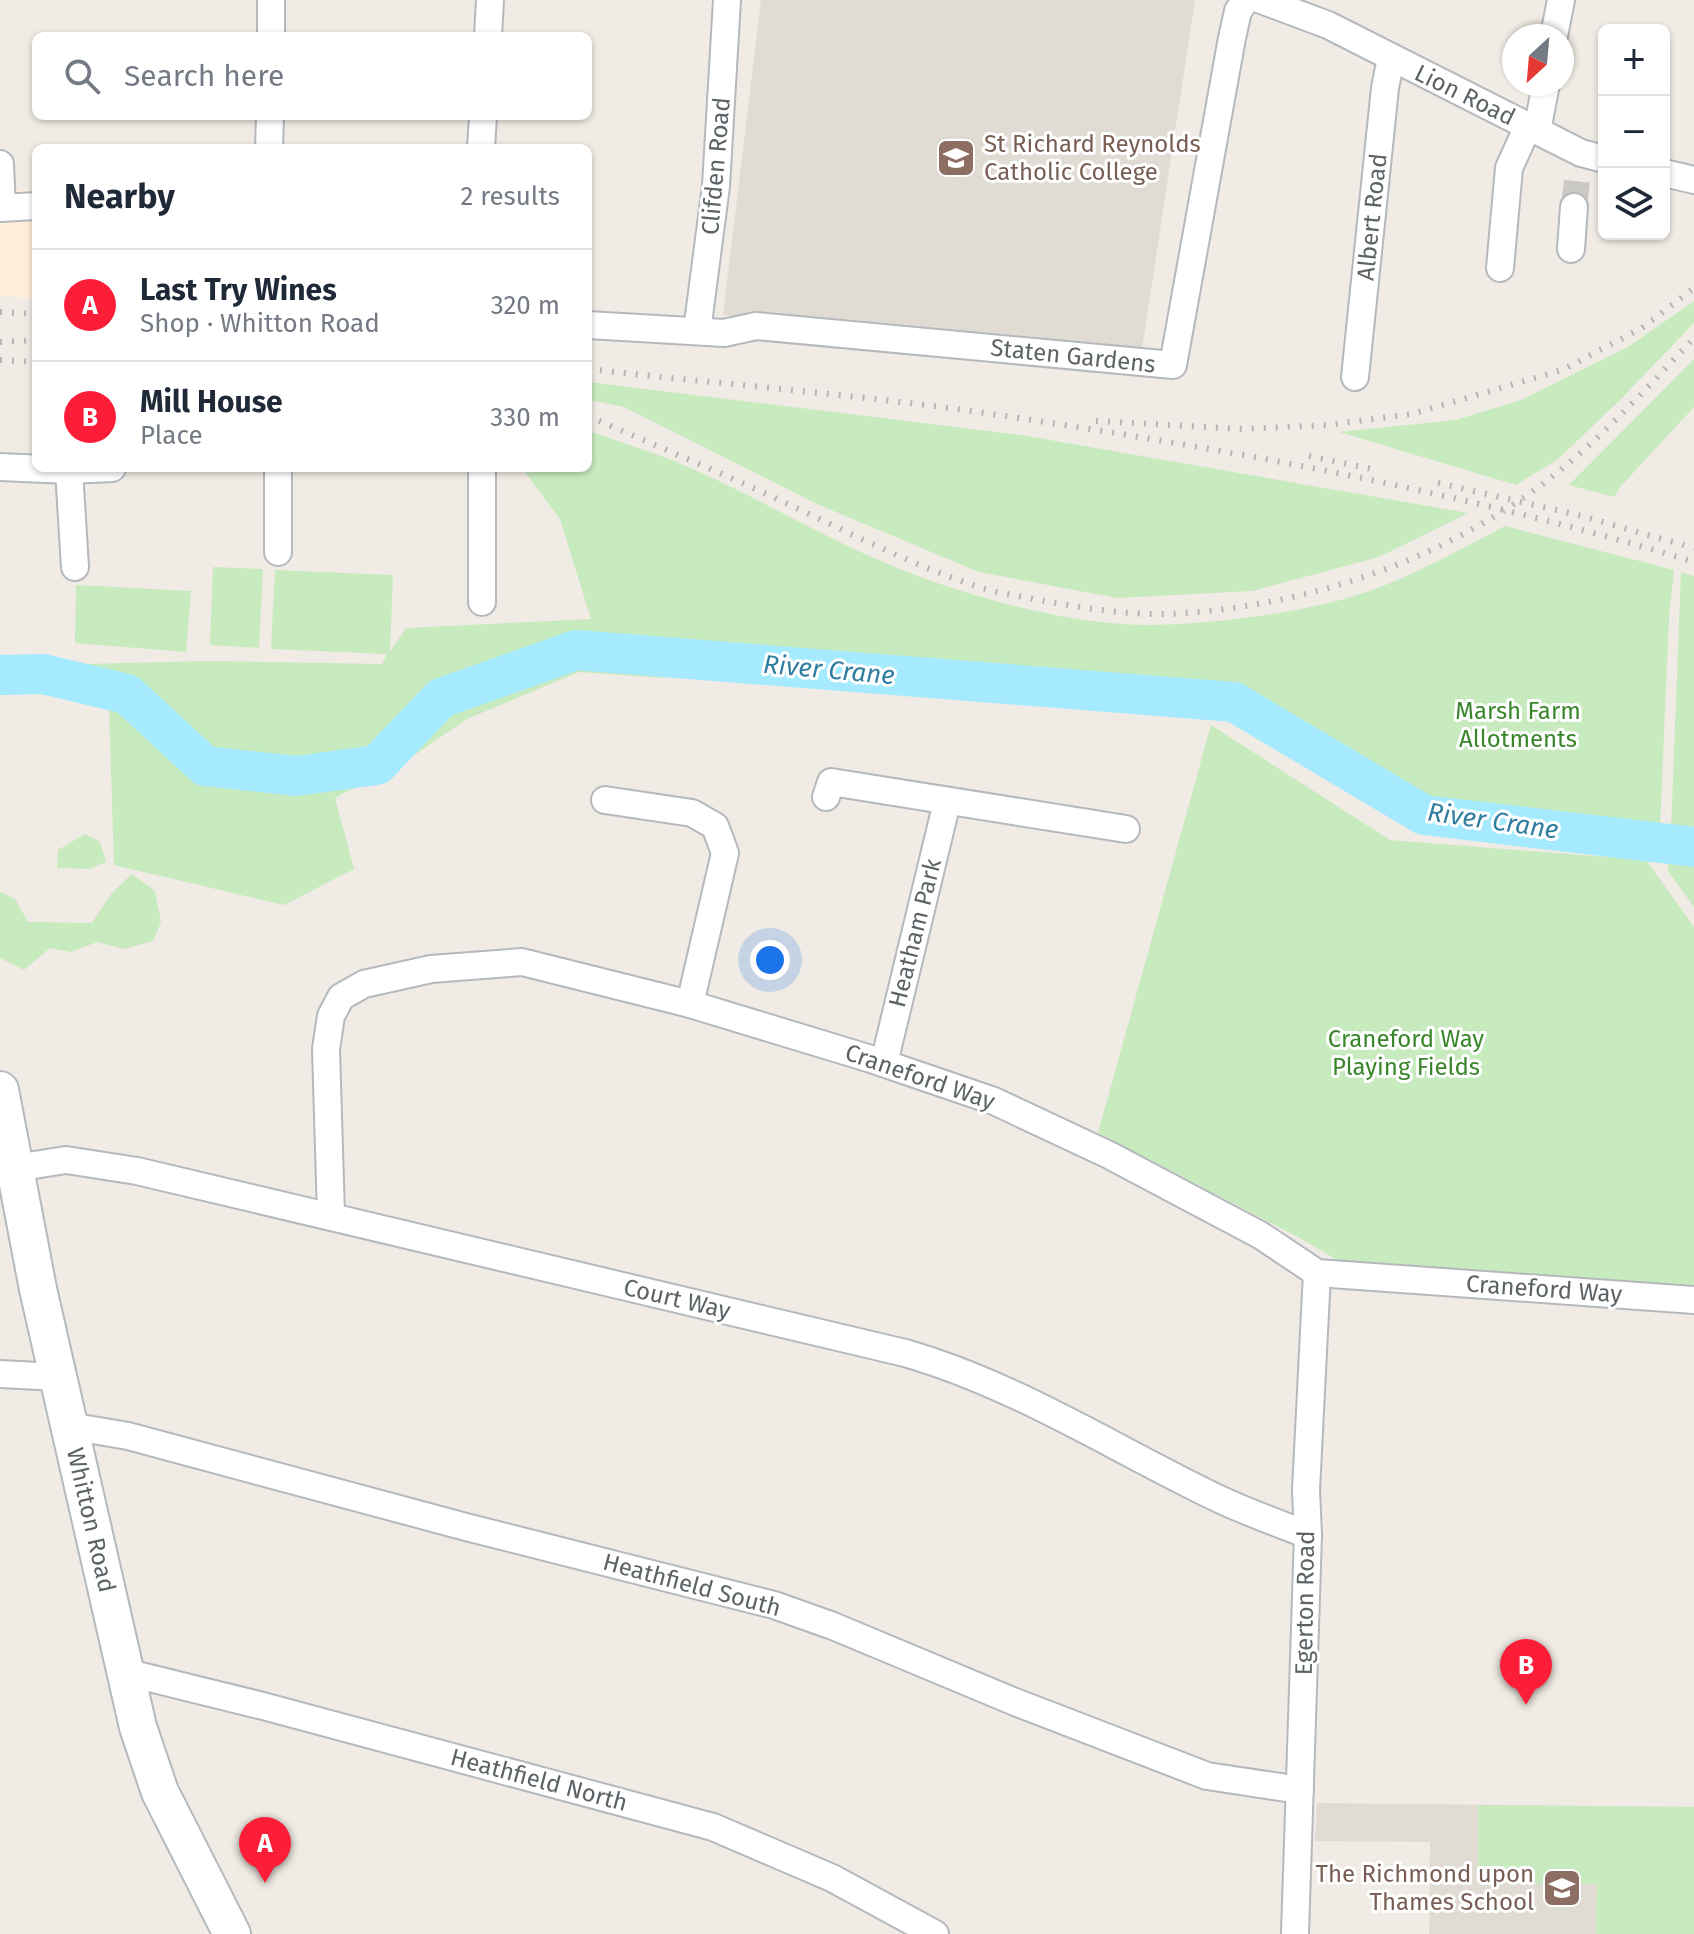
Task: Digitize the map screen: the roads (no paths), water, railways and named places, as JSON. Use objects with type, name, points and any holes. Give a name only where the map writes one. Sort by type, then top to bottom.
[{"type":"main road","name":"Whitton Road","points":[[0,1090],[9,1157],[138,1727],[160,1792],[232,1934]]},
{"type":"street","points":[[271,0],[271,32]]},
{"type":"street","points":[[488,32],[490,0]]},
{"type":"street","name":"Clifden Road","points":[[697,331],[716,186],[727,0]]},
{"type":"street","name":"Staten Gardens","points":[[697,331],[724,333],[756,326],[1173,365],[1232,38],[1238,11],[1246,0]]},
{"type":"street","points":[[1261,0],[1330,12]]},
{"type":"street","points":[[1556,24],[1561,0]]},
{"type":"street","name":"Lion Road","points":[[1330,12],[1391,58],[1533,128],[1587,161]]},
{"type":"street","name":"Albert Road","points":[[1355,377],[1385,88],[1391,58]]},
{"type":"street","points":[[1500,268],[1509,168],[1533,128],[1542,96]]},
{"type":"street","points":[[269,144],[270,120]]},
{"type":"street","points":[[481,144],[483,120]]},
{"type":"street","points":[[0,164],[1,208],[32,206]]},
{"type":"street","points":[[1670,174],[1694,180]]},
{"type":"street","points":[[1571,249],[1574,207]]},
{"type":"street","points":[[592,325],[697,331]]},
{"type":"street","points":[[0,467],[32,468]]},
{"type":"street","points":[[69,472],[75,567]]},
{"type":"street","points":[[278,472],[278,552]]},
{"type":"street","points":[[482,472],[482,602]]},
{"type":"street","points":[[826,797],[831,782],[1126,829]]},
{"type":"street","points":[[605,800],[692,813],[715,826],[725,853],[690,1004]]},
{"type":"street","name":"Heatham Park","points":[[884,1063],[947,802]]},
{"type":"street","name":"Craneford Way","points":[[331,1216],[326,1049],[331,1016],[341,997],[364,984],[431,969],[522,962],[690,1004],[884,1063],[994,1101],[1109,1155],[1260,1235],[1317,1273],[1694,1300]]},
{"type":"street","name":"Court Way","points":[[9,1157],[73,1160],[137,1171],[801,1328],[952,1367],[1043,1408],[1216,1498],[1308,1535]]},
{"type":"street","name":"Egerton Road","points":[[1295,1934],[1308,1535],[1306,1490],[1317,1273]]},
{"type":"street","points":[[0,1374],[58,1377]]},
{"type":"street","name":"Heathfield South","points":[[69,1426],[128,1436],[466,1527],[774,1605],[1207,1776],[1300,1790]]},
{"type":"street","name":"Heathfield North","points":[[125,1672],[713,1827],[832,1878],[935,1934]]},
{"type":"waterway","name":"River Crane","points":[[0,675],[43,674],[127,694],[205,766],[296,776],[377,765],[441,698],[576,650],[1234,702],[1424,815],[1694,847]]},
{"type":"tunnel","points":[[1574,207],[1578,172]]},
{"type":"railway","points":[[1096,421],[1243,429],[1327,425],[1412,414],[1562,370],[1642,328],[1694,288]]},
{"type":"railway","points":[[0,312],[32,314]]},
{"type":"railway","points":[[592,418],[955,579],[1006,594],[1083,608],[1168,614],[1265,603],[1312,592],[1360,578],[1450,541],[1492,518],[1555,474],[1617,418],[1694,338]]},
{"type":"railway","points":[[0,342],[32,340]]},
{"type":"railway","points":[[0,360],[32,362]]},
{"type":"railway","points":[[592,369],[935,406],[1164,441],[1431,493],[1694,562]]},
{"type":"railway","points":[[1309,456],[1372,469]]},
{"type":"railway","points":[[1438,483],[1578,515],[1694,548]]},
{"type":"place","name":"St Richard Reynolds Catholic College","points":[[956,158]]},
{"type":"place","name":"Mill House","points":[[1526,1705]]},
{"type":"place","name":"Last Try Wines","points":[[265,1883]]},
{"type":"place","name":"The Richmond upon Thames School","points":[[1562,1888]]},
{"type":"park label","name":"Marsh Farm Allotments","points":[[1518,725]]},
{"type":"park label","name":"Craneford Way Playing Fields","points":[[1406,1053]]}]
